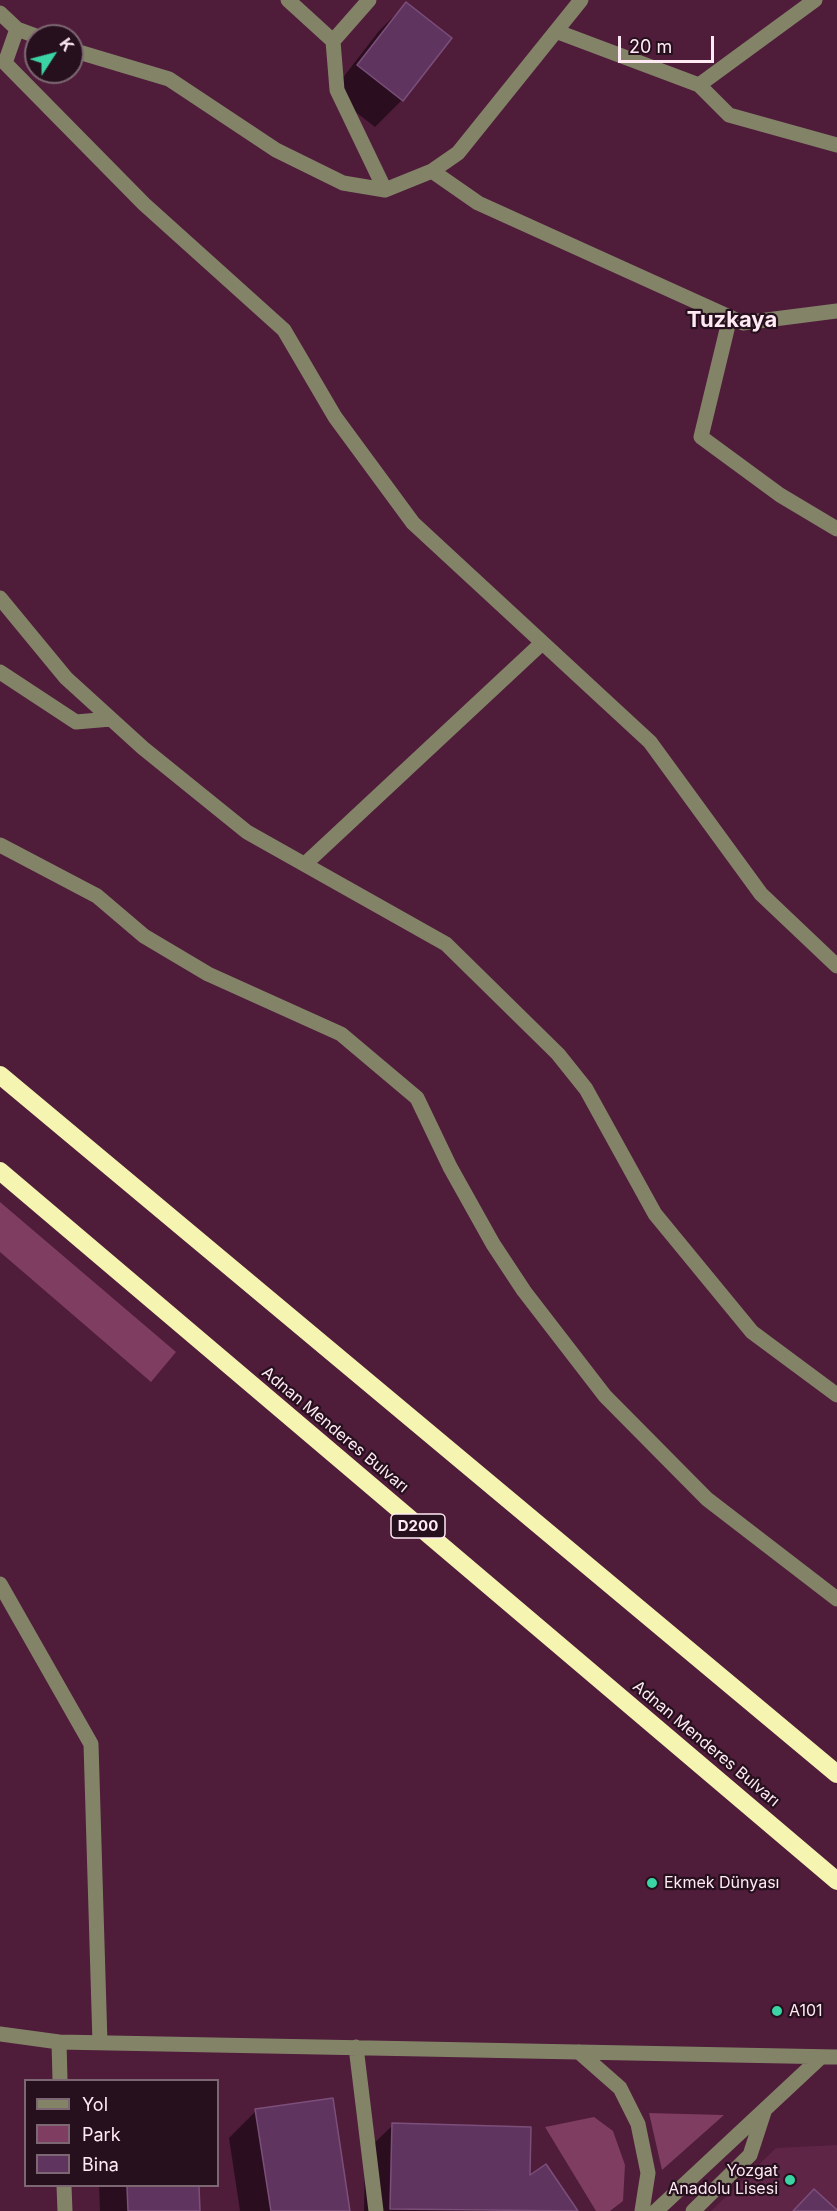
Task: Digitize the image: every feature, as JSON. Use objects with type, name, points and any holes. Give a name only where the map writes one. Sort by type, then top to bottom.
[{"type":"highway","points":[[0,1075],[837,1774]]},
{"type":"highway","name":"Adnan Menderes Bulvarı","points":[[0,1171],[837,1881]]},
{"type":"street","points":[[288,0],[333,41],[336,90],[385,190]]},
{"type":"street","points":[[333,41],[369,0]]},
{"type":"street","points":[[84,54],[169,79],[276,150],[343,183],[385,190],[432,171],[458,153],[558,32],[581,0]]},
{"type":"street","points":[[699,85],[815,0]]},
{"type":"street","points":[[0,13],[17,29],[24,32]]},
{"type":"street","points":[[17,29],[5,63],[144,204],[284,330],[335,417],[413,523],[650,742],[761,894],[837,966]]},
{"type":"street","points":[[558,32],[699,85],[729,115],[837,145]]},
{"type":"street","points":[[432,171],[478,203],[743,322],[837,311]]},
{"type":"street","points":[[730,317],[701,437],[780,495],[837,529]]},
{"type":"street","points":[[0,598],[66,678],[143,748],[247,832],[446,944],[558,1054],[586,1089],[655,1214],[752,1332],[837,1395]]},
{"type":"street","points":[[305,864],[542,643]]},
{"type":"street","points":[[0,672],[76,722],[111,719]]},
{"type":"street","points":[[0,844],[97,896],[144,936],[208,974],[340,1034],[417,1098],[450,1167],[493,1244],[524,1291],[605,1396],[707,1499],[837,1599]]},
{"type":"street","points":[[0,1584],[91,1743],[100,2043]]},
{"type":"street","points":[[0,2034],[59,2042],[837,2057]]},
{"type":"street","points":[[59,2042],[60,2079]]},
{"type":"street","points":[[356,2047],[376,2211]]},
{"type":"street","points":[[579,2052],[620,2088],[638,2124],[648,2173],[642,2211]]},
{"type":"street","points":[[656,2211],[821,2057]]},
{"type":"street","points":[[693,2211],[750,2155],[765,2110]]},
{"type":"street","points":[[64,2187],[65,2211]]},
{"type":"shaded area","name":"Yozgat Anadolu Lisesi","points":[[837,2145],[837,2211],[711,2211],[776,2148]]},
{"type":"green space","points":[[0,1202],[176,1352],[151,1382],[0,1252]]},
{"type":"green space","points":[[649,2113],[724,2115],[662,2170]]},
{"type":"green space","points":[[594,2117],[613,2131],[625,2165],[623,2201],[610,2211],[596,2211],[545,2127]]},
{"type":"building","points":[[406,2],[452,38],[403,101],[357,65]]},
{"type":"building","points":[[333,2098],[350,2211],[271,2211],[255,2109]]},
{"type":"building","points":[[392,2123],[531,2127],[530,2175],[546,2164],[578,2211],[390,2209]]},
{"type":"building","points":[[127,2187],[199,2187],[200,2211],[128,2211]]},
{"type":"building","points":[[814,2189],[837,2210],[837,2211],[793,2211]]},
{"type":"place","name":"Ekmek Dünyası","points":[[652,1883]]},
{"type":"place","name":"A101","points":[[777,2011]]},
{"type":"place","name":"Yozgat Anadolu Lisesi","points":[[790,2180]]},
{"type":"district","name":"Tuzkaya","points":[[732,320]]}]
